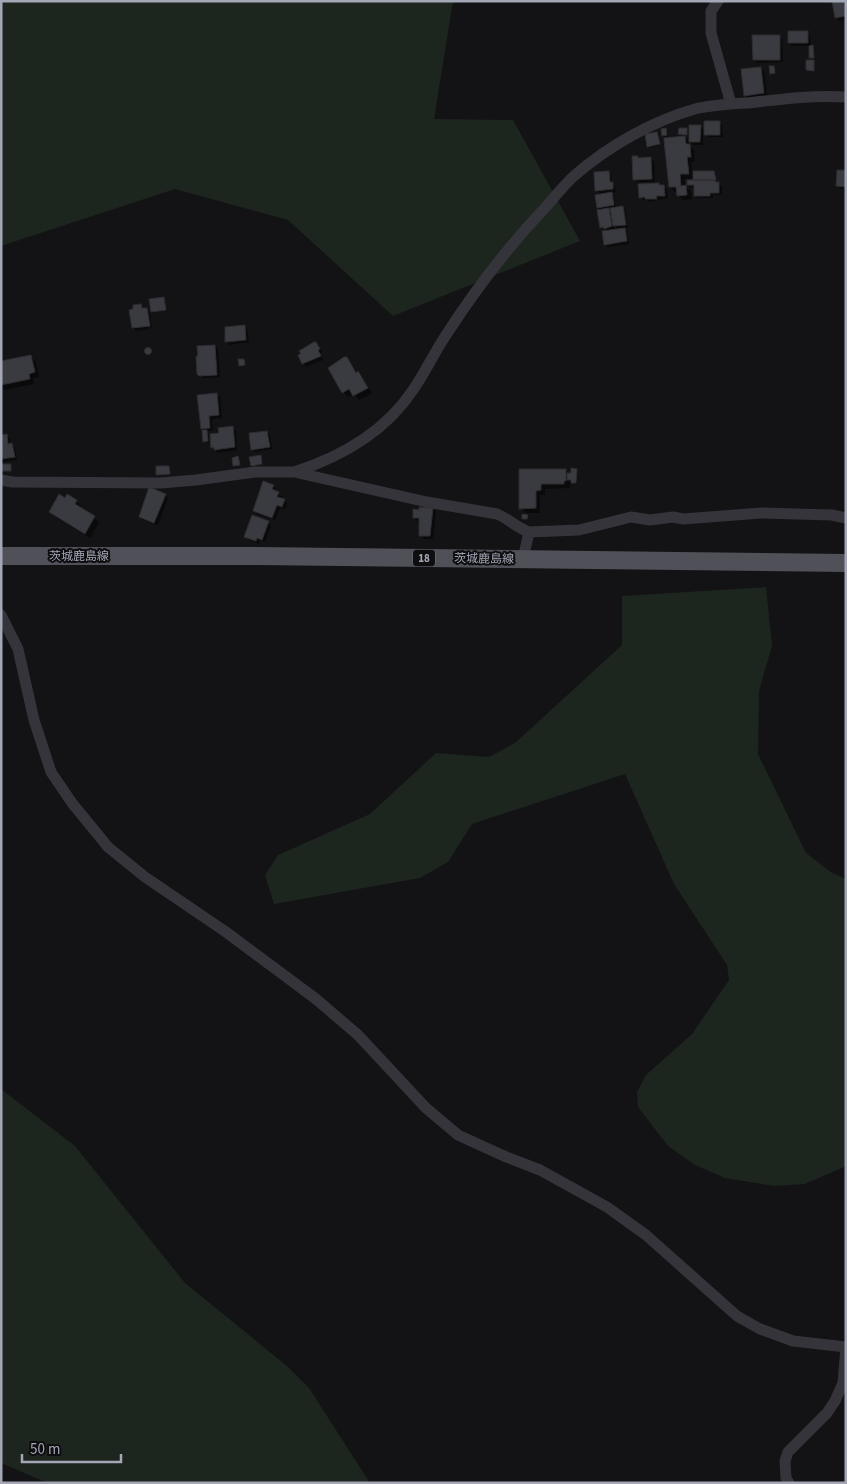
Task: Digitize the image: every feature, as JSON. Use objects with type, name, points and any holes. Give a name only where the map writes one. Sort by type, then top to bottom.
[{"type":"main road","name":"茨城鹿島線","points":[[1,556],[846,563]]},
{"type":"street","points":[[718,1],[711,11],[711,33],[730,104]]},
{"type":"street","points":[[294,472],[314,466],[361,442],[397,409],[412,392],[448,331],[524,230],[574,176],[609,150],[634,135],[672,117],[697,109],[819,96],[846,97]]},
{"type":"street","points":[[1,480],[12,482],[162,482],[196,480],[255,472],[294,472],[409,498],[497,514],[508,518],[522,530],[529,532],[579,530],[631,517],[650,520],[672,517],[683,519],[761,513],[832,515],[846,518]]},
{"type":"street","points":[[523,559],[529,532]]},
{"type":"street","points":[[1,615],[18,649],[34,720],[51,772],[72,803],[108,847],[145,877],[226,932],[316,999],[358,1035],[426,1108],[458,1134],[504,1156],[540,1170],[608,1208],[653,1241],[737,1316],[760,1329],[792,1341],[846,1348],[843,1383],[839,1394],[827,1413],[788,1452],[785,1461],[786,1478],[789,1483]]},
{"type":"shaded area","points":[[1,1],[453,1],[434,119],[513,120],[580,241],[393,316],[288,220],[175,189],[1,246]]},
{"type":"shaded area","points":[[766,587],[772,646],[759,691],[758,754],[806,853],[832,873],[846,879],[846,1166],[805,1184],[774,1186],[725,1178],[695,1165],[668,1146],[638,1107],[637,1092],[646,1075],[692,1034],[729,980],[727,965],[674,884],[625,774],[472,824],[448,862],[420,878],[274,904],[265,875],[278,855],[370,814],[436,753],[489,757],[515,743],[622,645],[622,596]]},
{"type":"shaded area","points":[[1,1089],[75,1146],[185,1283],[287,1366],[309,1388],[370,1483],[48,1483],[1,1463]]},
{"type":"building","points":[[832,1],[846,1],[846,16],[835,18]]},
{"type":"building","points":[[788,31],[808,31],[808,43],[788,43]]},
{"type":"building","points":[[752,35],[780,35],[780,60],[753,60]]},
{"type":"building","points":[[813,45],[814,58],[809,58],[809,46]]},
{"type":"building","points":[[806,60],[814,60],[814,71],[806,70]]},
{"type":"building","points":[[769,66],[774,66],[775,73],[770,74]]},
{"type":"building","points":[[761,67],[764,93],[744,96],[741,69]]},
{"type":"building","points":[[704,121],[720,121],[720,135],[704,135]]},
{"type":"building","points":[[689,125],[701,125],[700,142],[689,142]]},
{"type":"building","points":[[666,128],[667,135],[662,136],[661,129]]},
{"type":"building","points":[[679,128],[687,128],[687,135],[678,134]]},
{"type":"building","points":[[657,132],[660,144],[647,147],[645,134]]},
{"type":"building","points":[[685,136],[686,144],[690,144],[691,157],[687,157],[689,174],[680,174],[681,186],[686,185],[687,195],[677,196],[676,187],[669,187],[664,138]]},
{"type":"building","points":[[632,156],[638,156],[638,158],[651,157],[652,179],[633,180]]},
{"type":"building","points":[[837,170],[846,170],[846,187],[836,186]]},
{"type":"building","points":[[609,171],[610,182],[613,182],[613,189],[595,191],[594,172]]},
{"type":"building","points":[[693,171],[714,171],[716,180],[693,180]]},
{"type":"building","points":[[687,180],[715,180],[715,182],[719,182],[719,193],[710,193],[710,196],[694,196],[694,185],[687,185]]},
{"type":"building","points":[[659,183],[659,185],[664,185],[665,196],[656,196],[657,199],[639,198],[638,184]]},
{"type":"building","points":[[612,192],[614,205],[597,208],[595,195]]},
{"type":"building","points":[[623,206],[626,225],[613,226],[610,208]]},
{"type":"building","points":[[609,208],[612,226],[604,229],[603,227],[600,228],[597,210]]},
{"type":"building","points":[[625,228],[627,241],[604,245],[602,231]]},
{"type":"building","points":[[164,297],[166,310],[151,312],[149,299]]},
{"type":"building","points":[[141,304],[142,308],[147,308],[150,326],[132,328],[129,310],[133,309],[133,305]]},
{"type":"building","points":[[245,325],[246,340],[225,342],[225,327]]},
{"type":"building","points":[[316,342],[320,349],[318,350],[321,356],[302,364],[298,355],[301,354],[299,351]]},
{"type":"building","points":[[215,345],[217,375],[199,376],[197,374],[197,346]]},
{"type":"building","points":[[148,347],[152,351],[148,355],[144,351]]},
{"type":"building","points":[[31,355],[35,372],[29,374],[30,379],[1,385],[1,361]]},
{"type":"building","points":[[344,357],[347,357],[356,373],[358,371],[368,388],[353,396],[349,389],[342,393],[328,368]]},
{"type":"building","points":[[238,359],[244,359],[245,365],[239,366]]},
{"type":"building","points":[[217,393],[219,415],[209,416],[210,428],[201,429],[197,395]]},
{"type":"building","points":[[233,426],[235,447],[214,450],[214,447],[211,448],[210,434],[219,433],[218,428]]},
{"type":"building","points":[[202,430],[207,430],[208,441],[203,442]]},
{"type":"building","points":[[267,431],[270,447],[251,450],[249,433]]},
{"type":"building","points":[[7,434],[8,444],[12,443],[15,457],[1,459],[1,435]]},
{"type":"building","points":[[261,455],[262,464],[251,466],[249,457]]},
{"type":"building","points":[[238,456],[240,465],[233,466],[232,458]]},
{"type":"building","points":[[1,464],[11,464],[11,471],[1,471]]},
{"type":"building","points":[[156,466],[169,466],[170,474],[156,475]]},
{"type":"building","points":[[571,468],[577,469],[576,483],[571,483],[571,480],[567,480],[567,473],[571,473]]},
{"type":"building","points":[[519,469],[566,469],[566,481],[564,481],[564,484],[541,484],[541,490],[536,491],[536,508],[519,509]]},
{"type":"building","points":[[263,481],[274,485],[272,489],[279,492],[277,497],[285,499],[282,507],[277,505],[272,518],[253,511]]},
{"type":"building","points":[[149,487],[166,494],[154,523],[139,517]]},
{"type":"building","points":[[59,494],[65,498],[67,494],[77,500],[75,504],[95,516],[85,534],[49,512]]},
{"type":"building","points":[[419,507],[433,508],[430,536],[419,536],[419,518],[413,518],[413,509],[419,510]]},
{"type":"building","points":[[522,514],[528,515],[527,519],[522,519]]},
{"type":"building","points":[[252,515],[269,521],[262,540],[257,538],[256,541],[244,537]]}]
